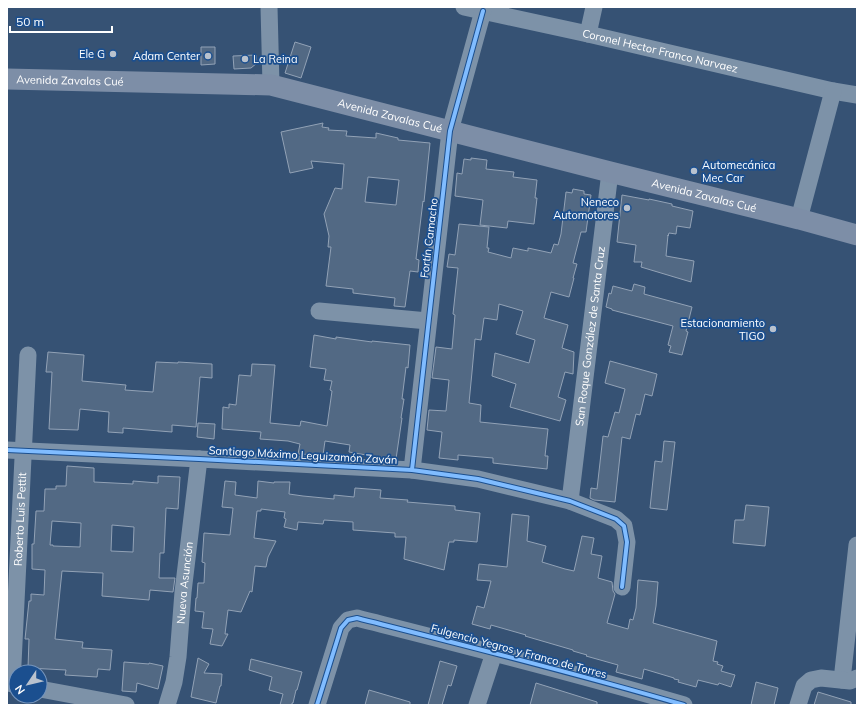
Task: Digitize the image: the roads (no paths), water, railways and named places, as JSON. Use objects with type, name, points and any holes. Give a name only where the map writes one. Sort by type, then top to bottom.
[{"type":"main road","name":"Avenida Zavalas Cué","points":[[7,79],[271,85],[857,235]]},
{"type":"street","points":[[269,7],[271,85]]},
{"type":"street","name":"Coronel Hector Franco Narvaez","points":[[464,7],[833,91],[857,94]]},
{"type":"street","points":[[588,34],[594,7]]},
{"type":"street","name":"Fortín Camacho","points":[[412,470],[450,131],[483,11]]},
{"type":"street","points":[[799,219],[833,91]]},
{"type":"street","name":"San Roque González de Santa Cruz","points":[[570,501],[610,172]]},
{"type":"street","points":[[319,312],[428,321]]},
{"type":"street","name":"Roberto Luis Pettit","points":[[12,664],[15,450],[28,355]]},
{"type":"street","name":"Santiago Máximo Leguizamón Zaván","points":[[15,450],[412,470],[478,479],[570,501],[616,519],[624,526],[627,542],[622,587]]},
{"type":"street","name":"Nueva Asunción","points":[[167,705],[174,682],[177,663],[183,592],[199,459]]},
{"type":"street","points":[[798,705],[804,686],[811,680],[821,678],[852,682],[857,545]]},
{"type":"street","name":"Fulgencio Yegros y Franco de Torres","points":[[317,705],[341,628],[348,620],[357,618],[494,653],[640,699],[684,705]]},
{"type":"street","points":[[477,705],[494,653]]},
{"type":"street","points":[[48,690],[126,705]]},
{"type":"place","name":"Ele G","points":[[113,54]]},
{"type":"place","name":"Adam Center","points":[[208,56]]},
{"type":"place","name":"La Reina","points":[[245,59]]},
{"type":"place","name":"Automecánica Mec Car","points":[[694,171]]},
{"type":"place","name":"Neneco Automotores","points":[[627,208]]},
{"type":"place","name":"Estacionamiento TIGO","points":[[773,329]]}]
